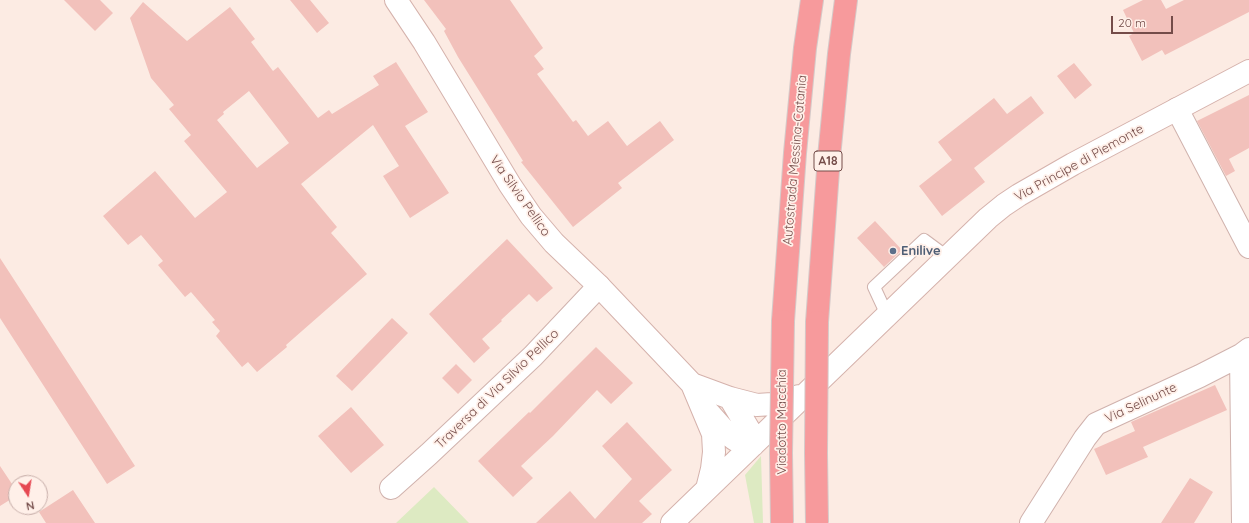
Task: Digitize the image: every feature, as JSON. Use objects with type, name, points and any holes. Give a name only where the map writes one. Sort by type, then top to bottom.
[{"type":"highway","name":"Autostrada Messina-Catania","points":[[783,321],[794,153],[805,48],[812,0]]},
{"type":"highway","name":"A18","points":[[817,523],[817,322],[829,157],[846,0]]},
{"type":"highway","name":"Viadotto Macchia","points":[[782,523],[781,453],[783,321]]},
{"type":"street","name":"Via Silvio Pellico","points":[[396,0],[424,42],[510,186],[531,216],[554,243],[599,286],[696,393],[725,432],[742,444],[753,445]]},
{"type":"street","name":"Via Principe di Piemonte","points":[[672,523],[988,218],[1019,195],[1249,71]]},
{"type":"street","points":[[1177,109],[1249,247]]},
{"type":"street","name":"Traversa di Via Silvio Pellico","points":[[391,488],[533,356],[599,286]]},
{"type":"street","points":[[1243,523],[1245,352]]},
{"type":"street","name":"Via Selinunte","points":[[1031,523],[1085,438],[1096,424],[1200,376],[1245,352]]},
{"type":"street","points":[[696,393],[730,398],[757,405],[772,404],[806,394]]},
{"type":"street","points":[[696,393],[713,434],[714,452],[707,489]]},
{"type":"street","points":[[730,398],[751,433],[753,445]]},
{"type":"lane","points":[[887,315],[874,287],[924,240],[947,258]]},
{"type":"green space","points":[[761,456],[763,523],[754,523],[745,475]]},
{"type":"green space","points":[[434,487],[469,523],[396,523]]},
{"type":"building","points":[[64,0],[100,0],[113,13],[95,31]]},
{"type":"building","points":[[290,0],[310,0],[329,23],[317,33]]},
{"type":"building","points":[[424,0],[510,0],[543,48],[534,56],[544,69],[537,74],[573,122],[576,120],[588,136],[608,121],[627,146],[660,121],[674,140],[618,183],[622,188],[573,227],[521,162],[523,161],[458,57],[444,31],[446,29]]},
{"type":"building","points":[[1143,0],[1161,0],[1166,9],[1184,0],[1249,0],[1249,12],[1165,55],[1162,50],[1142,61],[1129,36],[1134,33],[1123,10]]},
{"type":"building","points":[[143,2],[187,41],[230,7],[255,39],[251,42],[273,71],[278,67],[318,118],[329,110],[332,114],[379,85],[373,76],[396,62],[428,112],[405,126],[449,193],[410,218],[383,176],[399,166],[373,125],[301,184],[337,227],[331,233],[367,274],[286,345],[287,347],[257,372],[248,362],[242,367],[216,336],[220,331],[212,322],[215,320],[191,292],[185,297],[158,265],[163,261],[141,235],[128,245],[103,216],[155,171],[195,218],[227,192],[184,141],[191,135],[169,109],[174,105],[151,78],[130,18]],"holes":[[[249,91],[289,143],[257,168],[217,120],[224,114],[223,112]]]},
{"type":"building","points":[[1074,63],[1092,85],[1075,99],[1057,76]]},
{"type":"building","points":[[1249,95],[1249,148],[1229,159],[1235,171],[1226,176],[1197,121]]},
{"type":"building","points":[[1031,96],[1044,113],[974,168],[985,182],[942,216],[919,186],[952,160],[938,142],[994,98],[1007,114]]},
{"type":"building","points":[[875,221],[902,250],[884,267],[857,238]]},
{"type":"building","points":[[507,239],[553,288],[537,302],[529,294],[501,320],[502,321],[482,339],[490,348],[474,363],[429,314]]},
{"type":"building","points":[[0,258],[135,466],[107,484],[0,318]]},
{"type":"building","points":[[392,318],[408,333],[352,391],[336,376]]},
{"type":"building","points":[[596,347],[633,383],[611,404],[597,390],[553,436],[521,466],[533,478],[513,497],[478,461],[529,412],[530,413]]},
{"type":"building","points":[[456,364],[472,380],[458,394],[442,378]]},
{"type":"building","points":[[1215,385],[1227,410],[1143,447],[1148,457],[1106,475],[1094,449],[1135,431],[1131,422]]},
{"type":"building","points":[[351,407],[384,445],[351,473],[318,436]]},
{"type":"building","points":[[627,422],[672,470],[639,501],[652,514],[642,523],[536,523],[570,491],[595,519],[632,479],[602,446]]},
{"type":"building","points":[[0,466],[8,478],[8,501],[0,506]]},
{"type":"building","points":[[1190,478],[1213,492],[1194,523],[1161,523]]},
{"type":"building","points":[[73,490],[95,523],[46,523],[41,515],[48,515],[48,506]]},
{"type":"place","name":"Enilive","points":[[893,251]]}]
